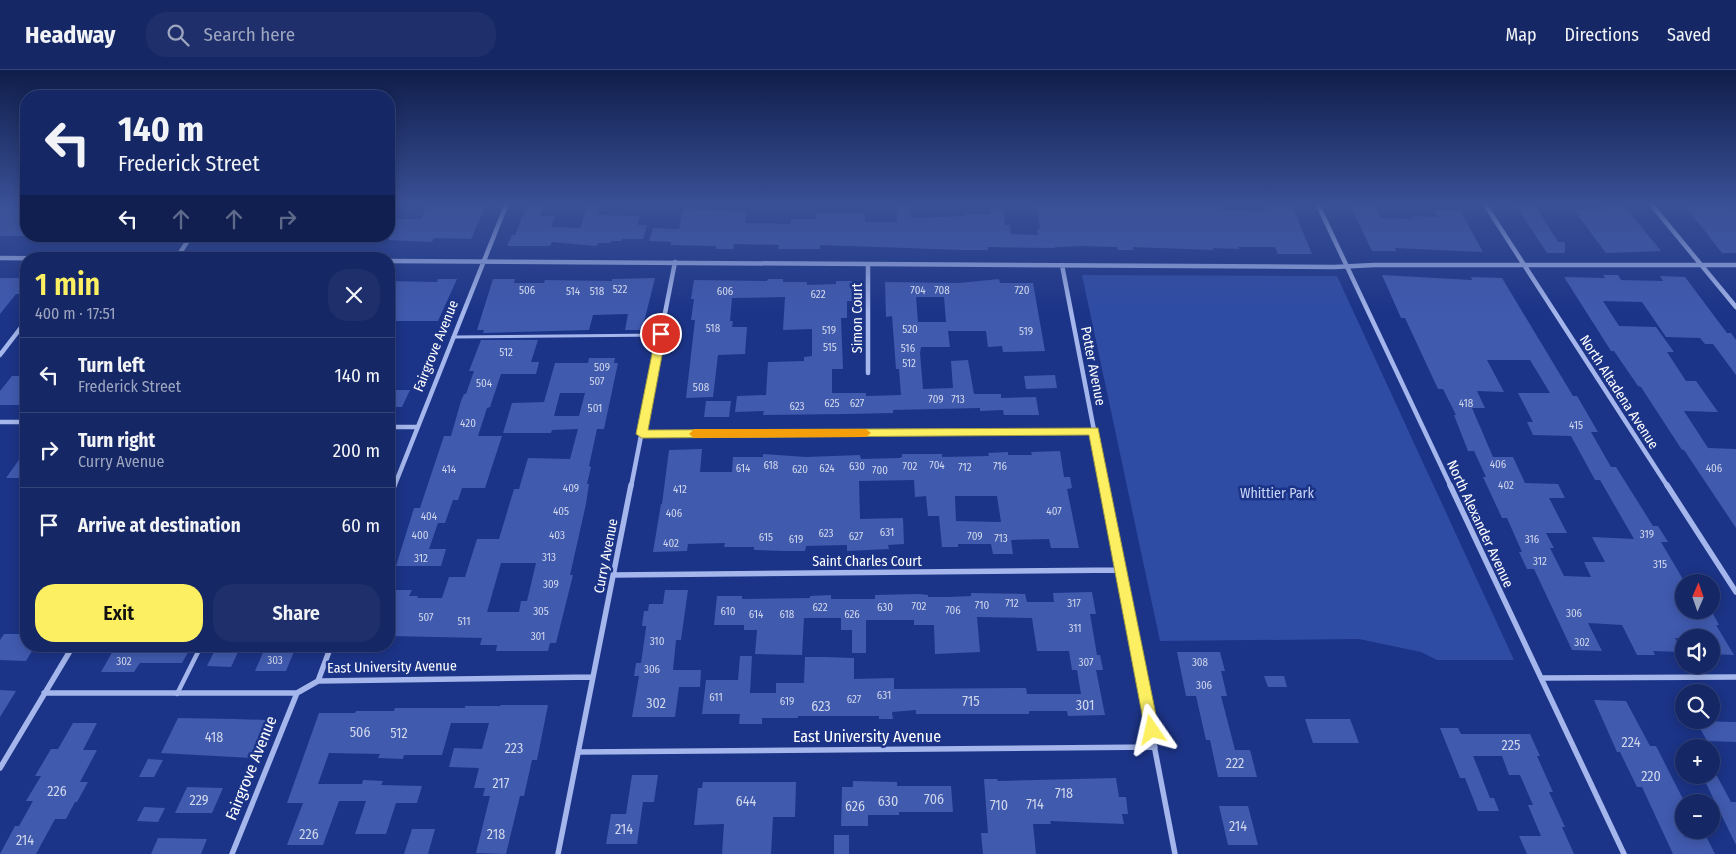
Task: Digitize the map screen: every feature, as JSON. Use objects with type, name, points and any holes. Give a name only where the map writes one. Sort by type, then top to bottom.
[{"type":"street","name":"Fairgrove Avenue","points":[[395,484],[492,240]]},
{"type":"street","name":"North Alexander Avenue","points":[[1334,240],[1624,854]]},
{"type":"street","name":"North Altadena Avenue","points":[[1507,240],[1736,592]]},
{"type":"street","points":[[1680,240],[1736,307]]},
{"type":"street","points":[[0,258],[20,258]]},
{"type":"street","points":[[395,261],[1347,266],[1523,264],[1736,265]]},
{"type":"street","name":"Curry Avenue","points":[[558,854],[675,262]]},
{"type":"street","name":"Simon Court","points":[[868,264],[868,373]]},
{"type":"street","name":"Potter Avenue","points":[[1062,265],[1175,854]]},
{"type":"street","points":[[0,354],[20,329]]},
{"type":"street","points":[[0,422],[20,422]]},
{"type":"street","points":[[395,426],[417,427]]},
{"type":"street","points":[[642,434],[1094,431]]},
{"type":"street","name":"Saint Charles Court","points":[[614,574],[1121,570]]},
{"type":"street","points":[[0,768],[68,652]]},
{"type":"street","points":[[318,681],[329,652]]},
{"type":"street","name":"East University Avenue","points":[[44,694],[297,693],[318,681],[593,677]]},
{"type":"street","points":[[1541,678],[1736,677]]},
{"type":"street","name":"Fairgrove Avenue","points":[[232,854],[297,693]]},
{"type":"street","name":"East University Avenue","points":[[579,752],[1155,747]]},
{"type":"lane","points":[[453,337],[661,334]]},
{"type":"lane","points":[[177,694],[198,652]]},
{"type":"green space","name":"Whittier Park","points":[[1082,275],[1337,276],[1514,660],[1437,660],[1421,652],[1359,639],[1160,641]]},
{"type":"building","points":[[395,240],[395,240],[433,240],[432,242]]},
{"type":"building","points":[[510,240],[622,240],[611,241],[610,243],[598,243],[597,246],[552,242],[550,246],[507,246]]},
{"type":"building","points":[[1306,240],[1312,254],[1278,254],[1275,247],[1213,248],[1213,250],[1133,247],[1133,250],[1118,250],[1117,247],[1082,246],[1055,248],[988,247],[988,250],[964,250],[820,245],[820,249],[778,249],[779,245],[734,244],[733,249],[716,249],[716,246],[671,245],[671,242],[649,241]]},
{"type":"building","points":[[1367,240],[1476,240],[1483,252],[1395,248],[1396,251],[1372,251]]},
{"type":"building","points":[[1538,240],[1557,240],[1558,242],[1565,242],[1565,253],[1547,253]]},
{"type":"building","points":[[1596,240],[1652,240],[1661,251],[1606,253]]},
{"type":"building","points":[[1712,240],[1736,240],[1736,253],[1722,253]]},
{"type":"building","points":[[1382,275],[1472,280],[1471,277],[1502,278],[1573,396],[1577,396],[1598,432],[1591,432],[1611,467],[1616,467],[1653,526],[1658,526],[1668,542],[1661,542],[1680,574],[1675,574],[1675,619],[1716,619],[1719,625],[1716,625],[1718,629],[1675,629],[1675,652],[1653,651],[1655,655],[1637,655],[1622,625],[1588,623],[1602,651],[1572,650],[1534,569],[1527,569],[1519,552],[1522,552],[1507,518],[1502,518],[1483,477],[1486,477],[1474,451],[1468,451],[1454,415],[1456,415],[1443,389],[1438,389],[1405,318],[1401,318]],"holes":[[[1487,360],[1530,360],[1550,393],[1518,393],[1533,422],[1527,422],[1533,435],[1571,436],[1595,480],[1600,480],[1634,539],[1592,537],[1605,562],[1584,562],[1591,577],[1564,576],[1550,548],[1554,548],[1546,533],[1567,533],[1549,498],[1565,498],[1558,484],[1525,483],[1513,457],[1493,457],[1472,408],[1485,408],[1477,391],[1504,392]]]},
{"type":"building","points":[[1603,275],[1618,275],[1621,280],[1663,281],[1660,276],[1685,277],[1727,333],[1731,333],[1736,340],[1736,375],[1713,344],[1705,344],[1700,338],[1666,337],[1642,302],[1603,301],[1619,326],[1656,327],[1674,352],[1667,352],[1686,381],[1696,381],[1718,412],[1684,411],[1708,448],[1736,449],[1736,528],[1641,387],[1638,386],[1614,351],[1611,351],[1564,277],[1605,278]]},
{"type":"building","points":[[0,278],[20,278],[20,294],[16,294],[0,314]]},
{"type":"building","points":[[655,278],[642,330],[625,330],[628,314],[593,315],[589,330],[483,333],[484,330],[477,330],[493,279],[515,279],[514,283],[544,283],[545,280],[612,281],[612,279]]},
{"type":"building","points":[[438,279],[457,279],[438,321],[395,321],[395,281],[437,282]]},
{"type":"building","points":[[768,279],[783,279],[783,282],[807,282],[807,285],[836,284],[836,281],[852,281],[853,301],[847,301],[847,318],[841,318],[843,369],[832,369],[832,393],[866,393],[866,396],[901,395],[899,369],[896,369],[892,316],[886,317],[885,282],[959,283],[999,279],[1000,283],[1033,283],[1045,351],[1003,352],[1002,346],[988,347],[986,331],[948,331],[950,347],[921,347],[920,353],[923,389],[953,388],[951,361],[968,360],[974,394],[1001,394],[1001,398],[1036,397],[1039,415],[1004,415],[1003,410],[980,411],[980,408],[893,410],[893,413],[847,414],[763,415],[764,411],[735,412],[737,396],[766,395],[768,362],[804,361],[804,357],[812,356],[812,329],[783,330],[785,297],[732,298],[730,321],[733,321],[732,327],[747,327],[745,354],[718,355],[713,397],[686,398],[695,320],[691,320],[694,299],[691,299],[694,280],[767,281]],"holes":[[[916,297],[944,297],[946,322],[918,322]]]},
{"type":"building","points":[[481,340],[538,340],[531,362],[539,362],[536,374],[501,374],[478,436],[502,436],[485,488],[462,488],[458,500],[453,500],[445,523],[438,523],[429,549],[446,549],[441,566],[396,566],[414,508],[420,508],[444,436],[451,436],[461,401],[464,394],[466,394],[474,371],[469,371]]},
{"type":"building","points":[[589,358],[615,358],[614,363],[618,363],[604,429],[597,429],[589,466],[591,467],[587,484],[589,484],[586,504],[570,575],[573,575],[556,643],[550,643],[548,651],[496,651],[497,645],[480,645],[482,638],[395,636],[395,590],[412,590],[409,596],[418,596],[417,598],[442,598],[449,577],[465,577],[477,539],[499,539],[514,489],[519,489],[528,458],[570,459],[578,429],[552,430],[551,433],[503,433],[512,403],[544,402],[555,363],[588,363]],"holes":[[[560,393],[585,393],[579,416],[554,416]],[[501,563],[536,563],[527,601],[521,601],[519,612],[487,612]]]},
{"type":"building","points":[[1055,375],[1057,388],[1026,389],[1024,376]]},
{"type":"building","points":[[12,376],[20,376],[20,405],[0,405],[0,391]]},
{"type":"building","points":[[395,390],[410,390],[402,407],[395,407]]},
{"type":"building","points":[[706,401],[731,401],[729,417],[704,417]]},
{"type":"building","points":[[702,449],[700,472],[732,472],[733,457],[763,457],[763,454],[806,457],[860,455],[861,459],[899,458],[902,457],[902,454],[942,454],[942,457],[989,456],[988,453],[1008,452],[1008,455],[1032,455],[1031,452],[1060,451],[1064,477],[1070,477],[1072,488],[1067,489],[1079,548],[1051,548],[1049,539],[1011,540],[1013,554],[993,554],[991,544],[958,544],[958,547],[942,547],[939,516],[928,516],[926,496],[915,497],[914,480],[859,481],[860,519],[903,518],[904,544],[888,545],[889,549],[847,551],[847,545],[806,546],[805,551],[754,550],[754,547],[724,547],[725,543],[688,544],[687,551],[653,552],[669,450]],"holes":[[[955,496],[997,496],[1001,522],[956,521]]]},
{"type":"building","points":[[20,458],[20,478],[6,478]]},
{"type":"building","points":[[665,590],[688,590],[681,640],[676,640],[673,670],[701,670],[700,687],[679,687],[675,717],[632,717],[639,676],[634,676],[636,663],[641,663],[646,628],[646,626],[642,626],[644,611],[648,611],[649,604],[663,604]]},
{"type":"building","points":[[1092,592],[1096,614],[1090,614],[1097,655],[1100,655],[1103,670],[1096,670],[1105,715],[1068,716],[1067,711],[1029,711],[1029,714],[916,714],[916,710],[892,712],[893,719],[879,719],[879,716],[798,716],[798,718],[762,718],[762,724],[739,724],[740,714],[702,714],[706,680],[738,680],[740,656],[752,656],[750,693],[776,693],[776,683],[804,683],[805,657],[825,657],[854,658],[854,679],[894,678],[894,689],[1026,688],[1027,694],[1081,694],[1077,670],[1072,670],[1069,651],[1037,651],[1032,618],[977,617],[980,652],[935,654],[934,625],[914,625],[914,620],[866,620],[866,653],[852,653],[852,630],[841,630],[841,618],[804,618],[802,655],[755,654],[757,630],[744,630],[744,625],[714,625],[717,596],[742,596],[742,599],[810,598],[810,596],[831,595],[831,599],[875,599],[875,595],[919,594],[928,595],[928,597],[948,597],[971,596],[971,593],[1025,594],[1027,602],[1054,602],[1053,593]]},
{"type":"building","points":[[1720,632],[1734,655],[1720,654]]},
{"type":"building","points":[[4,634],[20,634],[20,652],[31,652],[26,661],[0,660],[0,640]]},
{"type":"building","points":[[112,652],[188,652],[182,663],[140,663],[134,672],[101,672]]},
{"type":"building","points":[[214,652],[238,652],[231,667],[207,666]]},
{"type":"building","points":[[263,652],[294,652],[286,671],[255,671]]},
{"type":"building","points":[[1177,652],[1220,652],[1225,671],[1221,671],[1227,696],[1221,696],[1235,750],[1250,750],[1257,777],[1218,777],[1210,740],[1206,740],[1196,696],[1186,696]]},
{"type":"building","points":[[1264,676],[1284,676],[1287,687],[1268,687]]},
{"type":"building","points":[[0,690],[16,691],[0,717]]},
{"type":"building","points":[[1594,700],[1626,701],[1650,746],[1656,746],[1680,794],[1675,794],[1675,839],[1708,839],[1715,854],[1673,854],[1642,787],[1637,787],[1620,752],[1617,752]]},
{"type":"building","points":[[548,705],[537,760],[532,760],[524,796],[520,796],[506,854],[476,853],[490,796],[483,796],[485,788],[474,788],[479,768],[449,767],[454,748],[482,749],[489,723],[451,723],[442,755],[404,755],[403,759],[378,758],[380,754],[329,753],[318,784],[362,784],[363,780],[383,781],[381,785],[422,786],[417,803],[396,803],[386,834],[355,834],[366,801],[339,801],[323,845],[287,845],[303,803],[287,803],[319,713],[394,711],[395,708],[465,708],[465,706]]},
{"type":"building","points":[[178,718],[268,720],[251,758],[161,753]]},
{"type":"building","points":[[1305,719],[1350,719],[1359,743],[1313,743]]},
{"type":"building","points":[[1720,722],[1736,722],[1736,742],[1706,739],[1700,729],[1720,729]]},
{"type":"building","points":[[73,723],[97,723],[83,750],[97,750],[80,782],[88,782],[77,802],[75,802],[66,819],[55,819],[36,854],[0,854],[15,826],[19,826],[33,801],[26,801],[41,776],[35,776],[51,749],[58,749]]},
{"type":"building","points":[[1440,728],[1458,728],[1461,734],[1530,734],[1540,756],[1537,756],[1553,792],[1549,792],[1565,827],[1562,827],[1574,854],[1527,854],[1519,836],[1541,836],[1528,805],[1533,805],[1520,775],[1509,775],[1502,756],[1473,756],[1490,798],[1494,798],[1499,811],[1478,811],[1465,778],[1460,778]]},
{"type":"building","points":[[148,759],[163,760],[154,777],[139,777]]},
{"type":"building","points":[[632,775],[658,775],[654,802],[643,802],[637,844],[606,844],[611,814],[626,814]]},
{"type":"building","points":[[1116,778],[1119,797],[1126,797],[1128,814],[1122,814],[1124,824],[1050,821],[1051,824],[1033,824],[1036,854],[983,854],[981,833],[988,833],[984,779],[997,779],[998,781]]},
{"type":"building","points":[[853,781],[897,782],[897,786],[951,786],[953,812],[899,812],[899,815],[868,815],[868,826],[841,826],[842,787],[853,787]]},
{"type":"building","points":[[703,782],[796,782],[795,817],[773,817],[771,854],[722,854],[724,824],[694,825],[698,788],[702,788]]},
{"type":"building","points":[[1720,782],[1731,802],[1736,802],[1736,845],[1720,812],[1720,794],[1711,794],[1706,784],[1720,784]]},
{"type":"building","points":[[187,787],[223,788],[212,813],[175,813]]},
{"type":"building","points":[[1219,806],[1248,806],[1258,845],[1228,845]]},
{"type":"building","points":[[144,807],[165,808],[158,822],[137,821]]},
{"type":"building","points":[[412,829],[435,829],[428,854],[404,854]]},
{"type":"building","points":[[834,835],[849,835],[849,854],[834,854]]},
{"type":"building","points":[[158,838],[207,839],[201,854],[151,854]]},
{"type":"slow traffic","points":[[694,434],[866,433]]},
{"type":"route","points":[[661,334],[642,434],[1094,431],[1152,730]]}]
